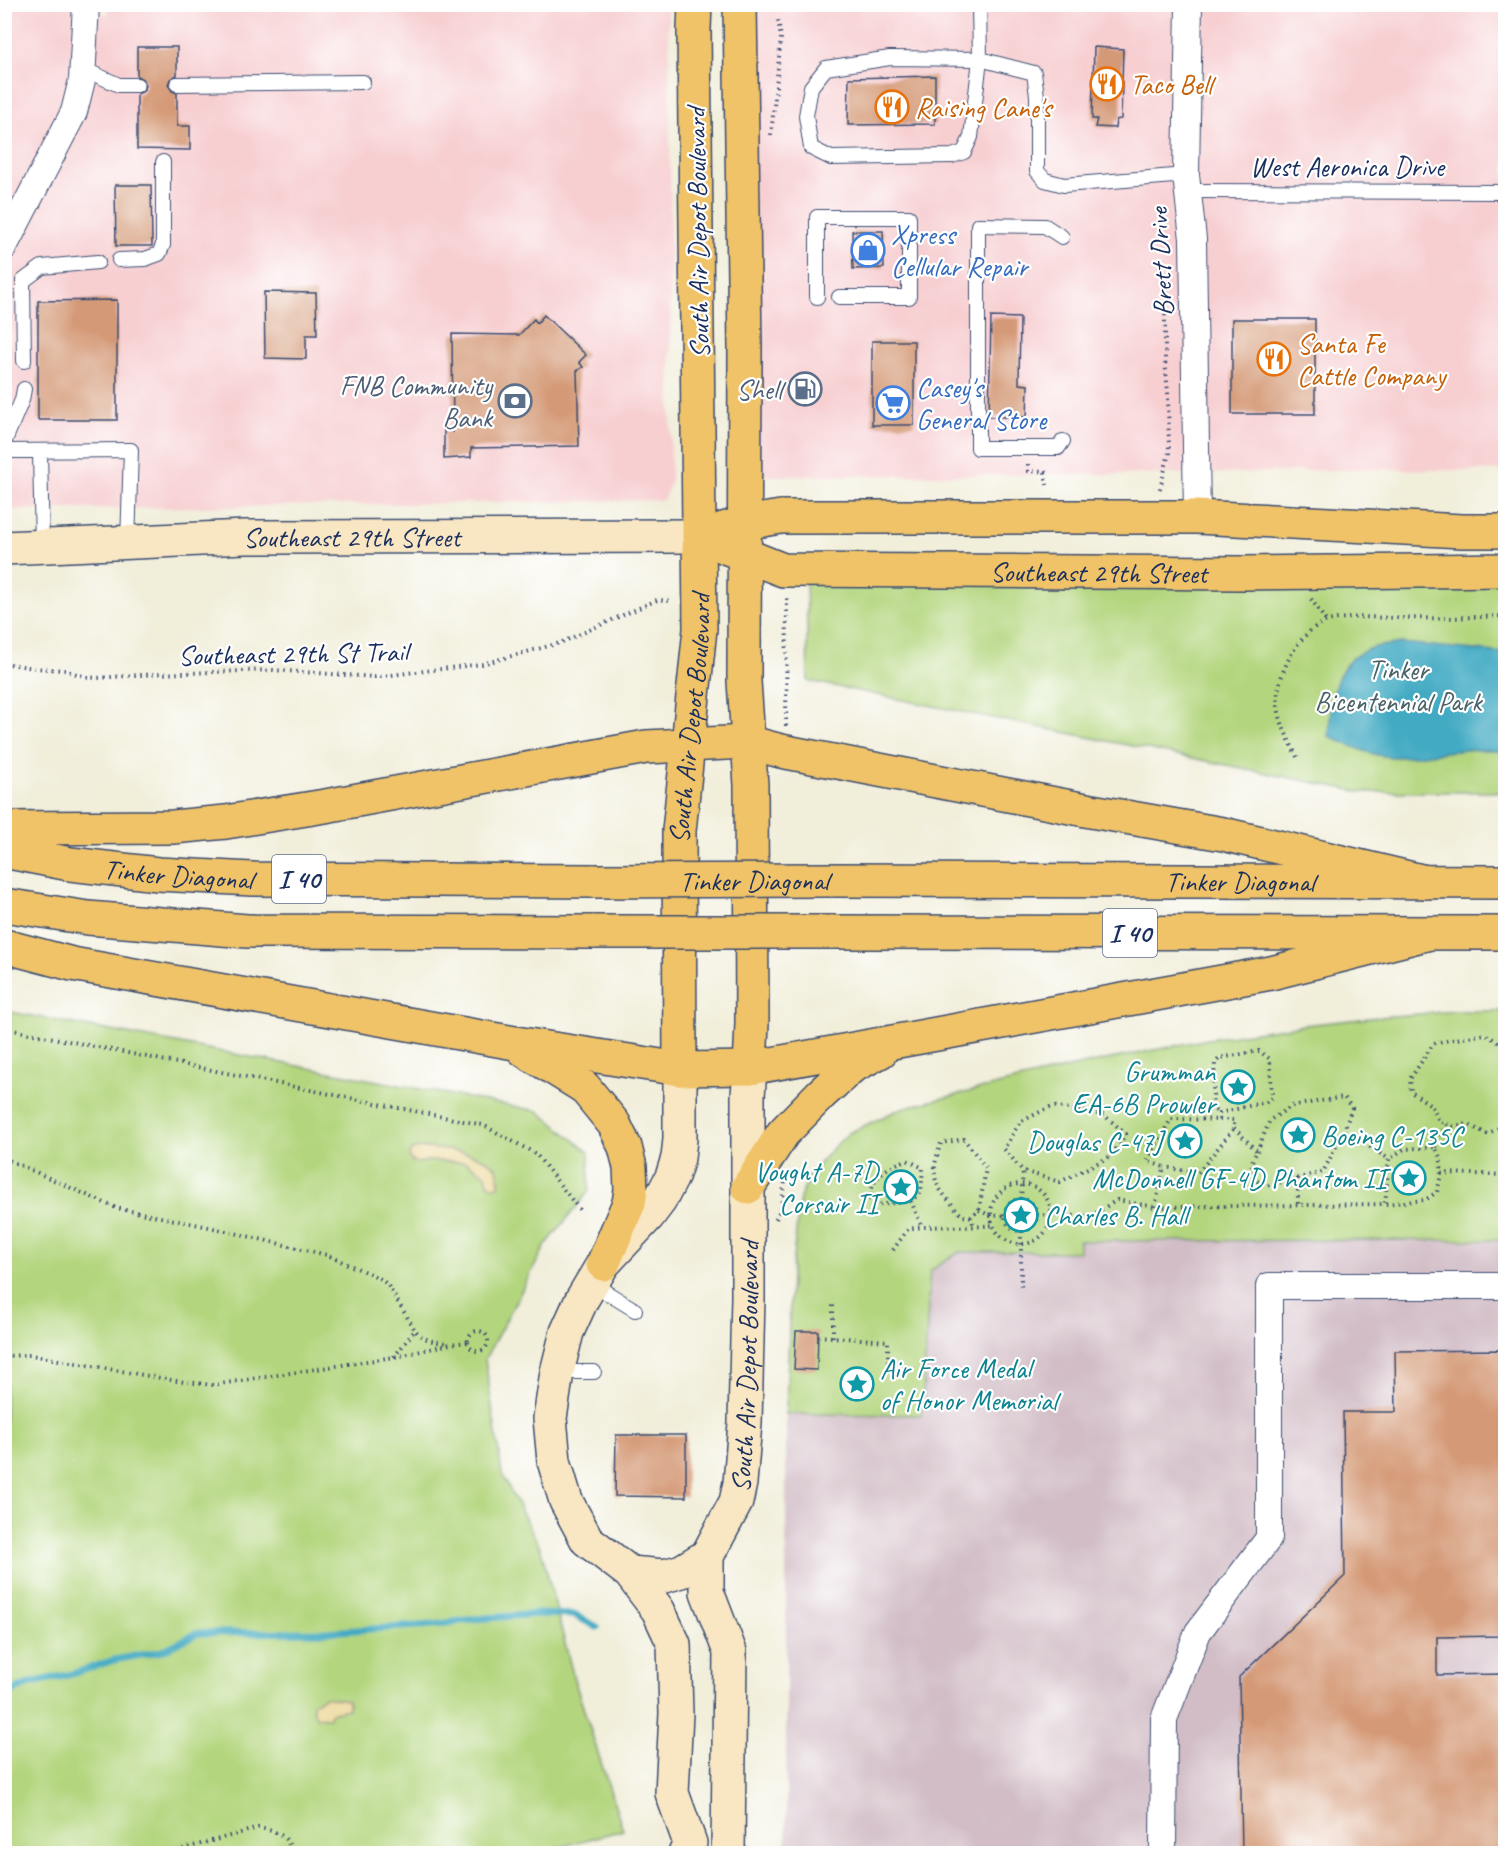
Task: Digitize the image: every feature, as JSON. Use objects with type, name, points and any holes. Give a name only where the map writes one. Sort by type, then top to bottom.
[{"type":"main road","name":"South Air Depot Boulevard","points":[[685,1854],[690,1843],[672,1793],[676,1713],[674,1644],[658,1610],[630,1573],[587,1539],[566,1502],[554,1461],[549,1418],[567,1332],[582,1299],[597,1274],[660,1200],[672,1177],[678,1158],[680,1139],[679,831],[700,628],[695,4]]},
{"type":"main road","name":"South Air Depot Boulevard","points":[[735,1846],[730,1652],[707,1592],[707,1556],[736,1502],[740,1483],[747,1354],[752,1023],[751,796],[744,681],[745,348],[740,4]]},
{"type":"main road","name":"Southeast 29th Street","points":[[4,548],[245,537],[698,536],[744,523],[781,517],[1197,517],[1462,531],[1506,531]]},
{"type":"main road","name":"Southeast 29th Street","points":[[698,536],[743,556],[783,570],[1219,573],[1506,570]]},
{"type":"main road","points":[[4,828],[151,828],[226,822],[646,747],[747,742],[781,751],[1090,811],[1223,834],[1426,882]]},
{"type":"main road","name":"Tinker Diagonal","points":[[4,851],[70,864],[158,874],[252,879],[1506,882]]},
{"type":"main road","name":"Tinker Diagonal","points":[[4,905],[99,920],[247,931],[1506,933]]},
{"type":"main road","points":[[4,946],[72,964],[509,1042],[680,1069],[750,1068],[898,1042],[1271,973],[1430,933]]},
{"type":"main road","points":[[509,1042],[584,1087],[614,1124],[625,1147],[630,1167],[629,1203],[597,1274]]},
{"type":"main road","points":[[748,1188],[783,1133],[821,1094],[852,1067],[898,1042]]},
{"type":"main road","points":[[630,1573],[664,1576],[682,1571],[707,1556]]},
{"type":"street","points":[[4,248],[74,112],[82,80],[86,4]]},
{"type":"street","name":"Brett Drive","points":[[1189,4],[1187,183],[1193,239],[1197,517]]},
{"type":"street","points":[[1163,1854],[1164,1719],[1198,1632],[1269,1538],[1269,1286],[1506,1286]]},
{"type":"lane","points":[[979,4],[980,59],[971,137],[964,153],[952,156],[831,158],[811,148],[806,116],[811,87],[826,68],[890,58],[980,59]]},
{"type":"lane","name":"West Aeronica Drive","points":[[980,59],[1034,73],[1037,96],[1037,171],[1045,180],[1064,184],[1187,183],[1506,192]]},
{"type":"lane","points":[[83,69],[120,85],[137,85]]},
{"type":"lane","points":[[177,84],[363,82]]},
{"type":"lane","points":[[120,260],[145,259],[159,254],[163,245],[163,162]]},
{"type":"lane","points":[[817,297],[817,217],[909,217],[909,297],[839,297]]},
{"type":"lane","points":[[1062,237],[1045,226],[978,225],[978,448],[1058,448],[1063,441]]},
{"type":"lane","points":[[24,361],[23,281],[42,267],[98,262]]},
{"type":"lane","points":[[4,443],[22,400],[24,389]]},
{"type":"lane","points":[[4,451],[131,450],[128,543]]},
{"type":"lane","points":[[40,452],[42,546]]},
{"type":"lane","points":[[597,1274],[635,1310]]},
{"type":"lane","points":[[557,1372],[594,1372]]},
{"type":"path","points":[[1160,489],[1169,453],[1165,360],[1168,269]]},
{"type":"path","name":"Southeast 29th St Trail","points":[[4,663],[34,669],[64,670],[97,678],[272,670],[375,677],[482,664],[560,643],[657,600],[700,601]]},
{"type":"path","points":[[1297,757],[1284,731],[1277,704],[1281,676],[1293,652],[1310,630],[1326,621],[1356,618],[1444,619],[1506,616]]},
{"type":"path","points":[[4,1028],[483,1125],[536,1154],[582,1214]]},
{"type":"path","points":[[1506,1051],[1503,1045],[1485,1034],[1434,1043],[1410,1079],[1411,1092],[1431,1105],[1438,1121],[1446,1125],[1467,1124],[1487,1134],[1499,1128],[1506,1116]]},
{"type":"path","points":[[1259,1051],[1270,1059],[1272,1098],[1266,1102],[1220,1113],[1212,1109],[1215,1063],[1220,1058],[1259,1051]]},
{"type":"path","points":[[1344,1097],[1352,1108],[1344,1131],[1323,1172],[1266,1186],[1254,1179],[1251,1164],[1270,1120],[1292,1106],[1344,1097]]},
{"type":"path","points":[[1021,1199],[1023,1171],[1004,1149],[1020,1122],[1052,1106],[1104,1116],[1126,1134],[1111,1156],[1060,1182],[1023,1171]]},
{"type":"path","points":[[1219,1120],[1220,1113]]},
{"type":"path","points":[[1171,1119],[1219,1120],[1234,1120],[1234,1128],[1198,1173],[1164,1167],[1147,1161],[1171,1119]]},
{"type":"path","points":[[1435,1147],[1446,1125]]},
{"type":"path","points":[[1234,1128],[1257,1151]]},
{"type":"path","points":[[1344,1131],[1389,1159]]},
{"type":"path","points":[[964,1139],[986,1168],[979,1210],[972,1217],[962,1216],[935,1184],[934,1163],[941,1143],[964,1139]]},
{"type":"path","points":[[1389,1159],[1404,1149],[1435,1147]]},
{"type":"path","points":[[1037,1215],[1091,1216],[1117,1200],[1155,1207],[1385,1204],[1425,1200],[1437,1192],[1441,1173],[1441,1156],[1435,1147]]},
{"type":"path","points":[[4,1158],[116,1208],[327,1255],[379,1278],[387,1284],[419,1334],[429,1341],[450,1344]]},
{"type":"path","points":[[1385,1204],[1389,1159]]},
{"type":"path","points":[[907,1160],[923,1167],[921,1192],[911,1202],[878,1205],[870,1199],[871,1189],[885,1168],[907,1160]]},
{"type":"path","points":[[1155,1207],[1164,1167]]},
{"type":"path","points":[[1441,1173],[1506,1175]]},
{"type":"path","points":[[1298,1178],[1298,1206]]},
{"type":"path","points":[[1014,1184],[1032,1185],[1040,1190],[1046,1197],[1052,1214],[1045,1234],[1027,1244],[1007,1241],[998,1234],[991,1216],[992,1204],[1000,1192],[1014,1184]]},
{"type":"path","points":[[1021,1199],[1034,1206],[1037,1215],[1034,1224],[1021,1231],[1010,1227],[1005,1215],[1011,1202],[1021,1199]]},
{"type":"path","points":[[911,1202],[922,1227]]},
{"type":"path","points":[[979,1210],[991,1216],[1005,1215]]},
{"type":"path","points":[[972,1217],[974,1227]]},
{"type":"path","points":[[892,1250],[908,1229],[993,1225]]},
{"type":"path","points":[[1021,1231],[1022,1288]]},
{"type":"path","points":[[833,1300],[833,1337]]},
{"type":"path","points":[[393,1358],[415,1330]]},
{"type":"path","points":[[476,1331],[486,1334],[489,1340],[485,1349],[479,1351],[472,1349],[468,1342],[471,1334],[476,1331]]},
{"type":"path","points":[[818,1336],[888,1341],[888,1373]]},
{"type":"path","points":[[4,1356],[31,1355],[177,1381],[213,1385],[393,1358],[468,1342]]},
{"type":"path","points":[[165,1854],[258,1828],[273,1830],[286,1840],[291,1847],[290,1854]]},
{"type":"shaded area","points":[[108,4],[668,5],[671,483],[663,500],[5,510],[5,5],[86,5],[108,15]]},
{"type":"shaded area","points":[[749,5],[1505,5],[1505,471],[1369,469],[1208,474],[756,476]]},
{"type":"shaded area","points":[[1505,1240],[1505,1853],[786,1854],[786,1414],[922,1415],[930,1271],[959,1252],[1078,1252],[1079,1241]]},
{"type":"green space","name":"Tinker Bicentennial Park","points":[[806,577],[1505,578],[1505,792],[1361,792],[808,681]]},
{"type":"green space","points":[[5,1011],[538,1111],[589,1152],[589,1191],[546,1245],[485,1359],[502,1474],[541,1549],[574,1679],[623,1830],[533,1854],[5,1853]]},
{"type":"green space","points":[[1457,1011],[1505,1011],[1505,1240],[1079,1241],[1079,1252],[959,1252],[930,1271],[922,1415],[786,1414],[791,1276],[800,1198],[810,1174],[849,1133],[902,1108],[1077,1066],[1208,1039],[1304,1025]]},
{"type":"sand","points":[[420,1148],[449,1150],[482,1158],[497,1170],[499,1186],[494,1187],[488,1183],[486,1175],[466,1162],[427,1161],[418,1163],[411,1161],[409,1156],[411,1150]]},
{"type":"sand","points":[[324,1697],[348,1700],[348,1709],[330,1713],[329,1718],[317,1717],[313,1710],[313,1703]]},
{"type":"water","points":[[1401,643],[1505,653],[1505,753],[1467,750],[1390,757],[1363,751],[1329,736],[1336,683],[1349,661],[1359,653],[1373,648]]},
{"type":"building","points":[[137,47],[177,47],[177,75],[170,79],[168,85],[172,91],[177,93],[177,126],[190,126],[190,150],[137,149],[137,94],[142,92],[146,86],[144,80],[137,76]]},
{"type":"building","name":"Taco Bell","points":[[1094,47],[1123,49],[1121,119],[1116,120],[1115,128],[1095,127],[1097,119],[1092,119]]},
{"type":"building","name":"Raising Cane's","points":[[935,76],[935,124],[848,125],[849,78]]},
{"type":"building","points":[[115,185],[151,185],[152,246],[116,246]]},
{"type":"building","name":"Xpress Cellular Repair","points":[[852,231],[883,231],[884,268],[853,269]]},
{"type":"building","points":[[264,292],[316,293],[317,335],[306,335],[306,359],[265,358]]},
{"type":"building","points":[[117,300],[117,420],[38,420],[38,301]]},
{"type":"building","name":"FNB Community Bank","points":[[544,315],[586,355],[579,362],[583,367],[577,371],[579,446],[471,448],[471,457],[444,459],[444,430],[453,432],[452,334],[519,335],[534,319],[537,323]]},
{"type":"building","points":[[991,317],[1020,318],[1019,384],[1028,385],[1027,417],[989,417]]},
{"type":"building","name":"Santa Fe Cattle Company","points":[[1232,319],[1315,319],[1315,414],[1232,414]]},
{"type":"building","name":"Casey's General Store","points":[[872,341],[914,341],[914,425],[872,425]]},
{"type":"building","points":[[796,1331],[818,1331],[817,1370],[794,1369]]},
{"type":"building","points":[[1506,1350],[1506,1636],[1437,1637],[1437,1675],[1506,1674],[1506,1854],[1242,1854],[1239,1677],[1345,1576],[1343,1412],[1396,1412],[1395,1351]]},
{"type":"building","points":[[616,1435],[686,1435],[686,1497],[615,1496]]},
{"type":"waterway","points":[[4,1695],[31,1683],[72,1674],[114,1660],[162,1651],[198,1633],[325,1632],[433,1625],[537,1614],[574,1615],[597,1627]]},
{"type":"place","name":"Taco Bell","points":[[1107,84]]},
{"type":"place","name":"Raising Cane's","points":[[892,107]]},
{"type":"place","name":"Xpress Cellular Repair","points":[[868,250]]},
{"type":"place","name":"Santa Fe Cattle Company","points":[[1274,359]]},
{"type":"place","name":"Shell","points":[[805,389]]},
{"type":"place","name":"FNB Community Bank","points":[[515,401]]},
{"type":"place","name":"Casey's General Store","points":[[893,403]]},
{"type":"place","name":"Grumman EA-6B Prowler","points":[[1238,1087]]},
{"type":"place","name":"Boeing C-135C","points":[[1298,1135]]},
{"type":"place","name":"Douglas C-47J","points":[[1185,1141]]},
{"type":"place","name":"McDonnell GF-4D Phantom II","points":[[1409,1178]]},
{"type":"place","name":"Vought A-7D Corsair II","points":[[901,1187]]},
{"type":"place","name":"Charles B. Hall","points":[[1021,1215]]},
{"type":"place","name":"Air Force Medal of Honor Memorial","points":[[857,1384]]}]
